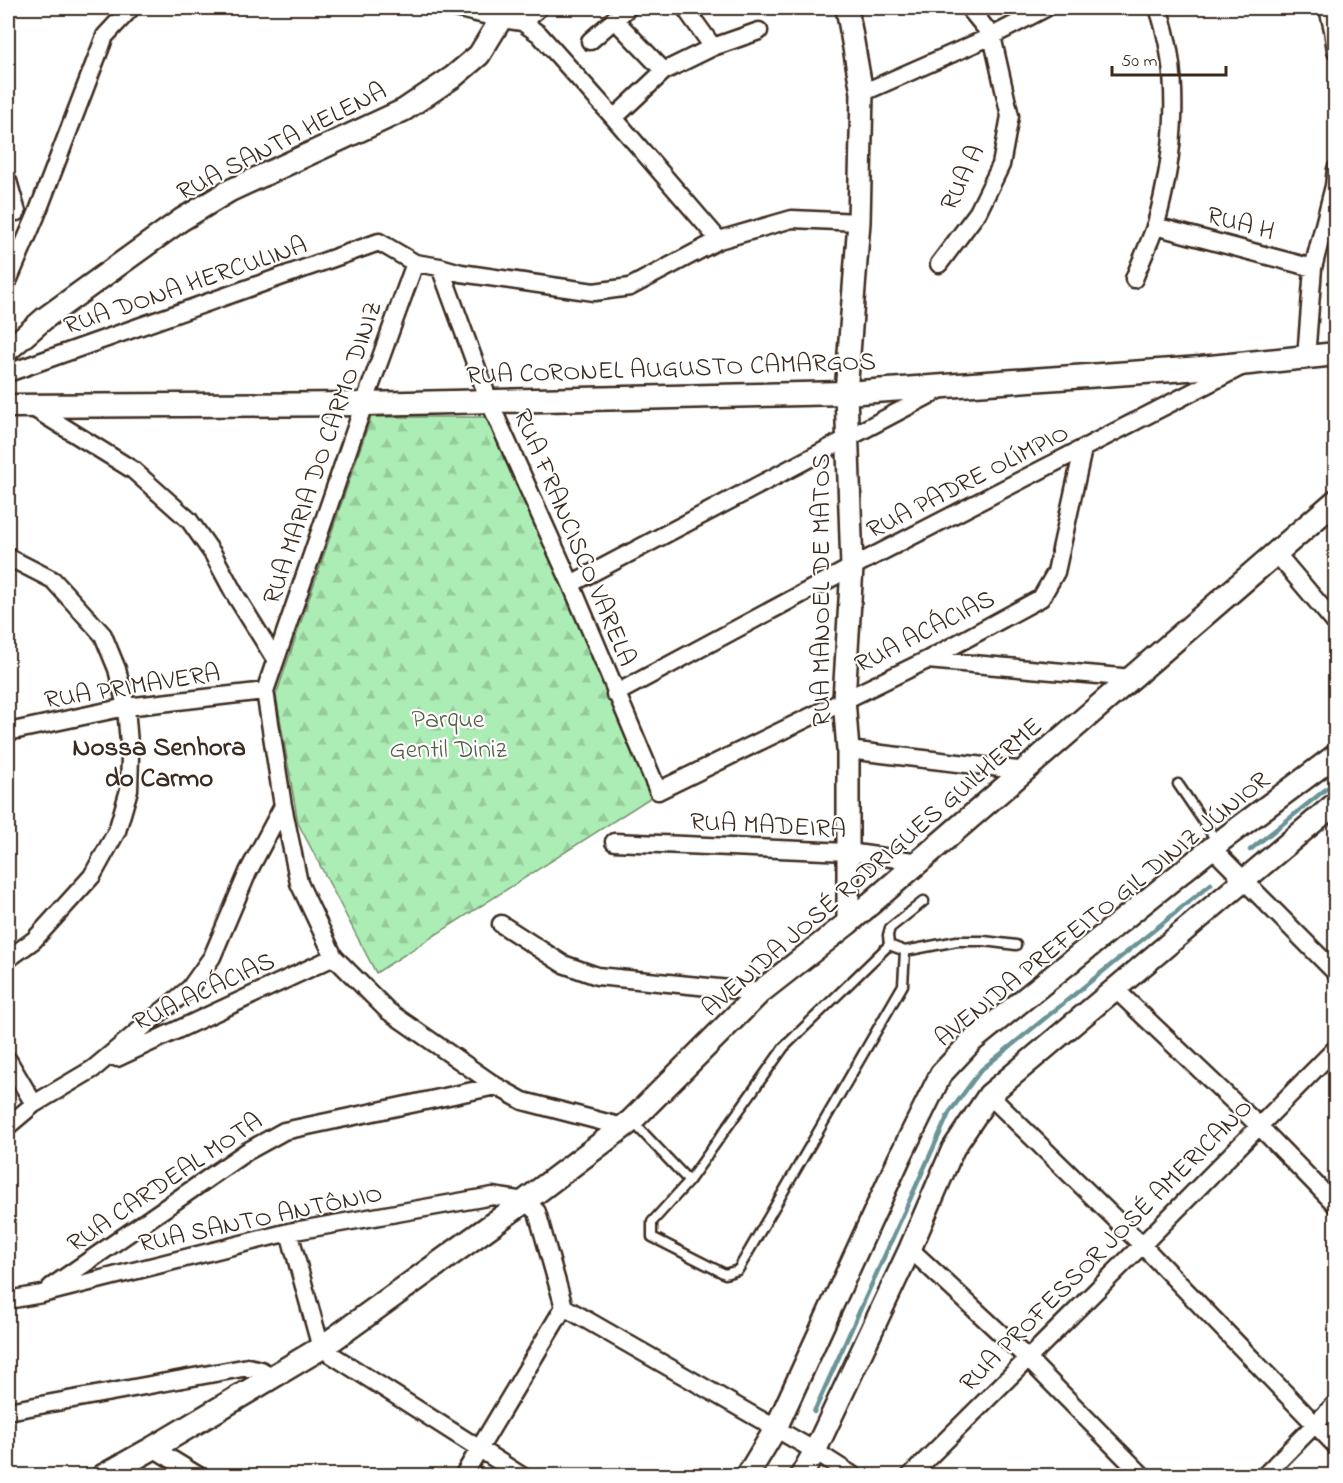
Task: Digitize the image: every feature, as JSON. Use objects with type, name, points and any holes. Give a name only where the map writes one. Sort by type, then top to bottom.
[{"type":"main road","name":"RUA CORONEL AUGUSTO CAMARGOS","points":[[8,406],[364,404],[846,393],[1247,364],[1335,354]]},
{"type":"main road","name":"AVENIDA JOSÉ RODRIGUES GUILHERME","points":[[109,1474],[321,1348],[525,1202],[627,1124],[760,992],[848,923],[920,862],[1335,501]]},
{"type":"street","points":[[8,281],[36,216],[105,36],[131,8]]},
{"type":"street","points":[[456,8],[503,13],[539,34],[719,240]]},
{"type":"street","points":[[522,22],[539,8]]},
{"type":"street","points":[[590,41],[628,8]]},
{"type":"street","points":[[685,8],[713,47]]},
{"type":"street","name":"RUA MANOEL DE MATOS","points":[[847,8],[862,93],[859,222],[846,393],[852,567],[844,699],[848,750],[848,923]]},
{"type":"street","name":"RUA A","points":[[939,264],[978,212],[1001,165],[1010,116],[992,36],[969,8]]},
{"type":"street","points":[[862,93],[992,36],[1046,8]]},
{"type":"street","points":[[1134,279],[1155,225],[1168,170],[1173,122],[1172,64],[1158,8]]},
{"type":"street","points":[[1328,8],[1334,30],[1335,51]]},
{"type":"street","name":"RUA SANTA HELENA","points":[[8,351],[45,318],[181,220],[229,191],[404,110],[453,77],[479,56],[503,13]]},
{"type":"street","points":[[614,19],[664,71]]},
{"type":"street","points":[[614,118],[664,71],[713,47],[759,32]]},
{"type":"street","points":[[1305,358],[1313,268],[1334,186],[1335,169]]},
{"type":"street","points":[[8,181],[12,213],[36,216]]},
{"type":"street","points":[[415,263],[461,273],[594,292],[630,287],[719,240],[792,219],[859,222]]},
{"type":"street","name":"RUA H","points":[[1155,225],[1313,268]]},
{"type":"street","name":"RUA DONA HERCULINA","points":[[8,373],[379,242],[415,263]]},
{"type":"street","name":"RUA MARIA DO CARMO DINIZ","points":[[265,691],[415,263]]},
{"type":"street","name":"RUA FRANCISCO VARELA","points":[[440,267],[489,401],[571,585],[615,694],[658,791]]},
{"type":"street","name":"RUA PADRE OLÍMPIO","points":[[615,694],[852,567],[1247,364]]},
{"type":"street","points":[[571,585],[949,385]]},
{"type":"street","points":[[30,406],[133,470],[189,520],[213,554],[275,659]]},
{"type":"street","name":"RUA ACÁCIAS","points":[[658,791],[927,660],[1041,598],[1056,572],[1083,449]]},
{"type":"street","points":[[1276,553],[1335,624]]},
{"type":"street","points":[[8,557],[54,580],[103,635],[117,669],[126,707],[130,756],[129,790],[117,831],[92,876],[34,940],[8,959]]},
{"type":"street","points":[[927,660],[1133,678]]},
{"type":"street","points":[[265,691],[283,806],[299,883],[334,957],[388,1011],[496,1086],[523,1101],[627,1124]]},
{"type":"street","name":"RUA PRIMAVERA","points":[[8,732],[126,707],[265,691]]},
{"type":"street","points":[[848,750],[1026,771]]},
{"type":"street","name":"AVENIDA PREFEITO GIL DINIZ JÚNIOR","points":[[747,1476],[776,1428],[940,1074],[972,1041],[1215,846],[1335,755]]},
{"type":"street","points":[[801,1476],[910,1249],[953,1149],[989,1095],[1335,803]]},
{"type":"street","points":[[8,1126],[34,1104],[93,1069],[190,988],[212,957],[248,872],[283,806]]},
{"type":"street","name":"RUA MADEIRA","points":[[614,842],[848,852],[920,862]]},
{"type":"street","points":[[1215,846],[1335,973]]},
{"type":"street","points":[[501,924],[563,964],[597,976],[760,992]]},
{"type":"street","name":"RUA ACÁCIAS","points":[[93,1069],[334,957]]},
{"type":"street","points":[[1114,988],[1258,1125],[1335,1205]]},
{"type":"street","name":"RUA PROFESSOR JOSÉ AMERICANO","points":[[910,1476],[1142,1245],[1335,1048]]},
{"type":"street","points":[[8,1060],[34,1104]]},
{"type":"street","name":"RUA CARDEAL MOTA","points":[[42,1294],[246,1152],[284,1131],[496,1086]]},
{"type":"street","points":[[989,1095],[1142,1245],[1335,1446]]},
{"type":"street","name":"RUA SANTO ANTÔNIO","points":[[8,1300],[42,1294],[289,1232],[493,1196],[525,1202]]},
{"type":"street","points":[[525,1202],[537,1212],[564,1307],[776,1428],[854,1476]]},
{"type":"street","points":[[289,1232],[321,1348],[522,1476]]},
{"type":"street","points":[[910,1249],[1028,1358],[1143,1476]]},
{"type":"street","points":[[463,1476],[564,1307]]},
{"type":"street","points":[[8,1411],[248,1367],[261,1370],[272,1378]]},
{"type":"street","points":[[1264,1476],[1335,1403]]},
{"type":"street","points":[[153,1448],[199,1476]]},
{"type":"lane","points":[[1178,784],[1215,846]]},
{"type":"lane","points":[[889,945],[890,928],[924,901]]},
{"type":"lane","points":[[889,945],[905,951],[957,941],[984,941],[1016,945]]},
{"type":"lane","points":[[889,945],[784,1047],[689,1181],[652,1222],[652,1237],[725,1274],[738,1270],[903,985],[905,951]]},
{"type":"lane","points":[[627,1124],[689,1181]]},
{"type":"green space","name":"Parque Gentil Diniz","points":[[371,417],[492,417],[653,796],[376,973],[298,823],[276,695]]},
{"type":"waterway","points":[[1250,850],[1336,781]]},
{"type":"waterway","points":[[814,1412],[949,1113],[981,1070],[1211,884]]},
{"type":"district","name":"Nossa Senhora do Carmo","points":[[159,762]]}]
